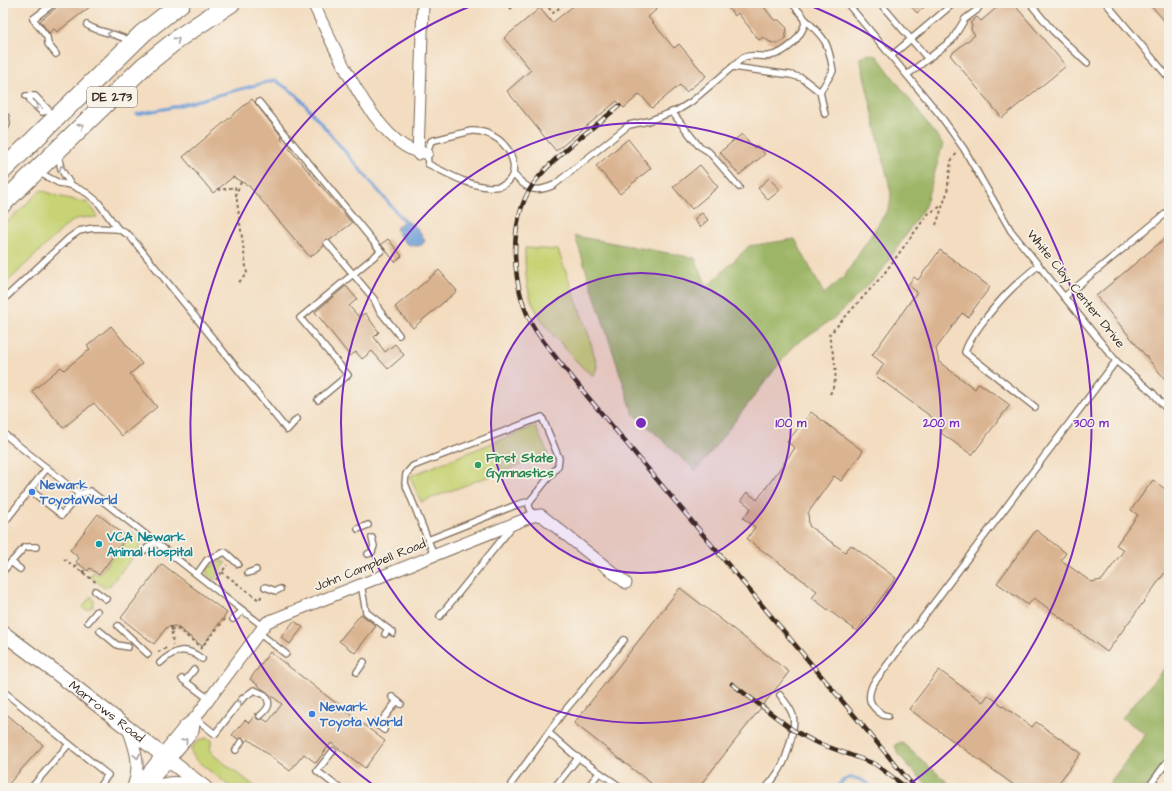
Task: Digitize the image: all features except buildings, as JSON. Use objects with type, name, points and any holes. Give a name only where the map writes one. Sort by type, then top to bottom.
[{"type":"main road","name":"DE 273","points":[[3,170],[52,114],[180,3]]},
{"type":"main road","name":"DE 273","points":[[3,203],[144,66],[180,37],[231,3]]},
{"type":"main road","points":[[3,197],[16,174],[62,127],[52,114]]},
{"type":"street","points":[[313,3],[360,96],[395,138],[423,153],[423,3]]},
{"type":"street","points":[[534,516],[541,515],[547,519],[626,582]]},
{"type":"street","name":"John Campbell Road","points":[[166,758],[193,731],[195,718],[268,622],[370,583],[434,555],[534,516]]},
{"type":"street","name":"Marrows Road","points":[[4,635],[205,788]]},
{"type":"street","points":[[128,728],[138,761],[138,773],[133,786]]},
{"type":"street","points":[[133,786],[140,782],[166,758]]},
{"type":"street","points":[[146,788],[166,758]]},
{"type":"street","points":[[157,788],[164,785],[181,784],[196,788]]},
{"type":"lane","points":[[54,3],[33,19],[47,37],[48,44],[56,54]]},
{"type":"lane","points":[[464,3],[470,3]]},
{"type":"lane","points":[[792,3],[824,38],[829,48],[833,71],[820,92]]},
{"type":"lane","name":"White Clay Center Drive","points":[[847,3],[940,115],[964,149],[1011,231],[1116,361],[873,684],[868,694],[871,703],[876,710],[883,715],[888,716]]},
{"type":"lane","points":[[880,3],[928,59]]},
{"type":"lane","points":[[891,56],[911,41],[954,3]]},
{"type":"lane","points":[[907,75],[952,40],[965,19],[977,10],[980,5],[979,3]]},
{"type":"lane","points":[[1106,3],[1169,78]]},
{"type":"lane","points":[[1033,7],[1053,31],[1087,63]]},
{"type":"lane","points":[[513,174],[525,187],[538,190],[546,189],[554,185],[629,125],[648,121],[672,112],[691,102],[749,55],[771,56],[792,45],[801,34],[805,24],[803,16]]},
{"type":"lane","points":[[87,25],[99,32],[121,36],[132,44]]},
{"type":"lane","points":[[733,67],[797,77],[812,85],[820,92],[825,114]]},
{"type":"lane","points":[[28,96],[35,96],[52,114]]},
{"type":"lane","points":[[259,102],[301,158],[381,251],[300,318],[348,375],[318,400]]},
{"type":"lane","points":[[672,112],[698,145],[709,152],[739,187]]},
{"type":"lane","points":[[3,132],[7,124],[6,116]]},
{"type":"lane","points":[[471,131],[481,131],[489,133],[505,146],[514,164],[513,174],[509,181],[501,186],[489,187],[476,185],[428,164],[423,153],[431,141],[471,131]]},
{"type":"lane","points":[[57,149],[61,169],[70,185]]},
{"type":"lane","points":[[36,171],[88,193],[98,202],[118,229],[129,235],[287,430],[298,419]]},
{"type":"lane","points":[[1064,297],[1169,211]]},
{"type":"lane","points":[[3,300],[69,238],[79,231],[93,228],[118,229]]},
{"type":"lane","points":[[327,243],[374,299],[379,310],[398,335]]},
{"type":"lane","points":[[1035,407],[965,352],[967,343],[999,300],[1039,265]]},
{"type":"lane","points":[[1116,361],[1153,392],[1169,412]]},
{"type":"lane","points":[[434,555],[405,483],[406,474],[413,466],[542,417],[559,458],[558,466],[530,501],[529,506],[534,516]]},
{"type":"lane","points":[[3,433],[79,494]]},
{"type":"lane","points":[[4,522],[47,468]]},
{"type":"lane","points":[[30,490],[62,515],[79,494],[90,491],[243,611],[286,654]]},
{"type":"lane","points":[[428,540],[516,505],[530,501]]},
{"type":"lane","points":[[440,616],[513,524]]},
{"type":"lane","points":[[358,529],[368,525]]},
{"type":"lane","points":[[368,554],[372,552],[374,546],[372,538]]},
{"type":"lane","points":[[145,550],[155,541]]},
{"type":"lane","points":[[3,571],[25,547],[36,547]]},
{"type":"lane","points":[[197,574],[206,560],[225,552],[238,564]]},
{"type":"lane","points":[[11,562],[20,569]]},
{"type":"lane","points":[[248,573],[256,570]]},
{"type":"lane","points":[[370,583],[366,612],[389,632]]},
{"type":"lane","points":[[266,588],[276,591],[280,589]]},
{"type":"lane","points":[[95,591],[106,599]]},
{"type":"lane","points":[[88,622],[97,611]]},
{"type":"lane","points":[[234,619],[243,611]]},
{"type":"lane","points":[[118,626],[148,654]]},
{"type":"lane","points":[[100,630],[117,645],[128,647]]},
{"type":"lane","points":[[512,788],[511,784],[549,733],[624,640]]},
{"type":"lane","points":[[160,663],[173,653],[181,651],[193,652],[202,659]]},
{"type":"lane","points":[[358,672],[364,662]]},
{"type":"lane","points":[[194,670],[184,680],[209,699]]},
{"type":"lane","points":[[195,718],[215,734],[242,699],[254,690],[260,691],[265,695],[270,704],[268,709],[260,716]]},
{"type":"lane","points":[[3,691],[108,775],[98,788]]},
{"type":"lane","points":[[766,788],[781,770],[786,759],[793,730],[794,718],[788,705],[780,695]]},
{"type":"lane","points":[[384,730],[376,724],[399,703],[392,697]]},
{"type":"lane","points":[[549,733],[578,758],[622,788]]},
{"type":"lane","points":[[236,750],[241,742]]},
{"type":"lane","points":[[30,788],[69,744]]},
{"type":"lane","points":[[333,751],[317,771],[339,788]]},
{"type":"lane","points":[[554,788],[578,758]]},
{"type":"lane","points":[[1148,788],[1169,759]]},
{"type":"lane","points":[[587,788],[599,772]]},
{"type":"path","points":[[510,9],[518,3]]},
{"type":"path","points":[[545,3],[553,13],[565,3]]},
{"type":"path","points":[[936,225],[947,193],[951,161],[957,153]]},
{"type":"path","points":[[236,194],[241,182]]},
{"type":"path","points":[[218,188],[220,190],[235,187],[248,274],[239,282]]},
{"type":"path","points":[[830,394],[836,384],[836,370],[829,335],[883,275],[928,214],[943,205]]},
{"type":"path","points":[[64,559],[101,586]]},
{"type":"path","points":[[75,567],[78,563]]},
{"type":"path","points":[[216,581],[227,565]]},
{"type":"path","points":[[83,573],[85,569]]},
{"type":"path","points":[[222,572],[258,600],[266,588]]},
{"type":"path","points":[[202,648],[229,615]]},
{"type":"path","points":[[173,645],[171,628],[178,629],[202,648]]},
{"type":"path","points":[[158,652],[173,645],[179,644]]},
{"type":"path","points":[[190,644],[200,649],[202,648]]},
{"type":"green space","points":[[869,54],[877,56],[943,144],[925,206],[881,272],[837,316],[793,346],[696,471],[633,413],[575,236],[695,258],[707,287],[749,246],[795,239],[824,294],[844,277],[890,206],[891,193],[860,58]]},
{"type":"green space","points":[[41,190],[57,196],[88,203],[96,213],[97,217],[79,218],[69,223],[3,286],[3,226]]},
{"type":"green space","points":[[525,248],[558,250],[589,336],[597,366],[594,376],[574,358],[552,333],[537,312],[532,302],[526,279]]},
{"type":"green space","name":"First State Gymnastics","points":[[535,426],[548,454],[421,502],[410,476]]},
{"type":"green space","points":[[132,532],[140,539],[140,548],[110,585],[103,587],[90,576],[93,572],[99,575]]},
{"type":"green space","points":[[222,561],[226,563],[214,580],[207,574],[207,568]]},
{"type":"green space","points":[[91,596],[94,600],[93,607],[87,610],[82,608]]},
{"type":"green space","points":[[1169,663],[1169,764],[1151,788],[1106,788],[1146,734],[1122,718]]},
{"type":"green space","points":[[206,738],[212,740],[210,750],[212,754],[257,788],[232,788],[196,760],[191,752],[192,747],[200,740]]},
{"type":"green space","points":[[901,742],[954,788],[929,788],[898,754],[895,745]]},
{"type":"water","points":[[404,221],[414,226],[419,231],[425,241],[422,245],[409,245],[400,236],[396,228]]},
{"type":"waterway","points":[[137,114],[169,108],[275,80],[297,95],[404,221]]},
{"type":"waterway","points":[[836,788],[845,779],[850,778],[864,781],[874,788]]},
{"type":"railway","points":[[619,106],[553,162],[534,183],[525,199],[519,217],[515,257],[521,297],[528,315],[536,331],[587,396],[915,788]]},
{"type":"railway","points":[[732,684],[793,730],[815,742],[875,764],[907,788]]},
{"type":"place","name":"First State Gymnastics","points":[[478,465]]},
{"type":"place","name":"Newark ToyotaWorld","points":[[32,492]]},
{"type":"place","name":"VCA Newark Animal Hospital","points":[[99,544]]},
{"type":"place","name":"Newark Toyota World","points":[[312,714]]}]
